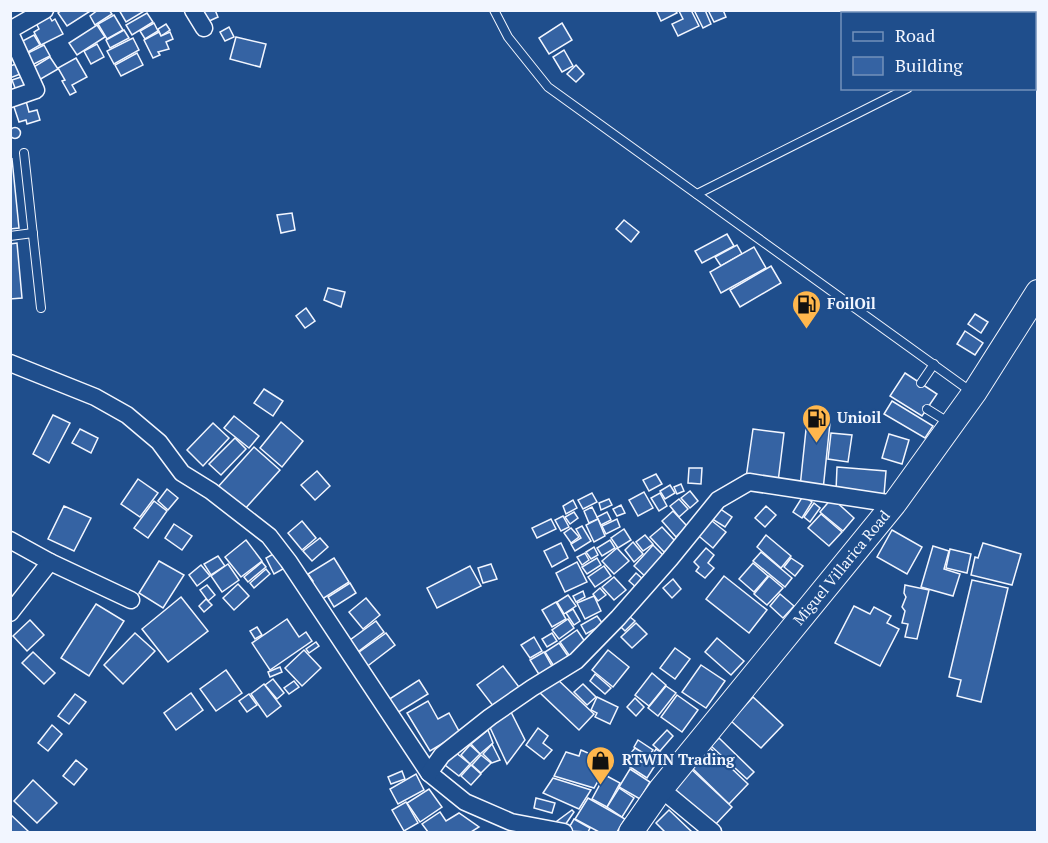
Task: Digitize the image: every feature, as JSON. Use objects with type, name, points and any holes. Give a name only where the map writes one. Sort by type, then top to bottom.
[{"type":"main road","name":"Miguel Villarica Road","points":[[631,832],[661,789],[894,504],[974,393],[1038,292]]},
{"type":"street","points":[[10,99],[36,90],[10,32],[45,10]]},
{"type":"street","points":[[193,10],[204,28]]},
{"type":"street","points":[[10,363],[95,397],[127,415],[159,442],[182,473],[211,491],[269,536],[289,562],[429,773],[465,802],[474,806],[511,822],[564,832]]},
{"type":"street","points":[[429,773],[442,755],[490,717],[576,661],[663,567],[718,500],[749,482],[894,504]]},
{"type":"street","points":[[10,540],[50,562],[131,600]]},
{"type":"street","points":[[10,613],[50,562]]},
{"type":"street","points":[[661,789],[713,832]]},
{"type":"lane","points":[[494,10],[508,37],[548,87],[974,393]]},
{"type":"lane","points":[[697,194],[904,90]]},
{"type":"lane","points":[[24,153],[41,308]]},
{"type":"lane","points":[[10,236],[33,233]]},
{"type":"lane","points":[[921,383],[934,364]]},
{"type":"lane","points":[[927,409],[951,425]]},
{"type":"building","points":[[62,10],[92,10],[67,26],[58,13]]},
{"type":"building","points":[[98,10],[109,10],[112,14],[95,25],[90,16]]},
{"type":"building","points":[[119,10],[146,10],[126,22]]},
{"type":"building","points":[[202,10],[215,10],[218,17],[207,22]]},
{"type":"building","points":[[656,10],[675,10],[677,13],[661,21]]},
{"type":"building","points":[[691,10],[699,26],[678,36],[672,24],[683,19],[679,11]]},
{"type":"building","points":[[694,10],[705,10],[711,24],[703,28]]},
{"type":"building","points":[[708,10],[723,10],[726,17],[714,22]]},
{"type":"building","points":[[147,13],[153,22],[132,35],[126,25]]},
{"type":"building","points":[[48,14],[52,21],[55,19],[63,34],[41,45],[34,32],[39,29],[35,21]]},
{"type":"building","points":[[114,15],[123,30],[107,39],[98,24]]},
{"type":"building","points":[[154,23],[158,31],[145,39],[140,31]]},
{"type":"building","points":[[562,23],[572,40],[549,54],[539,38]]},
{"type":"building","points":[[166,24],[170,30],[161,36],[158,29]]},
{"type":"building","points":[[97,25],[105,37],[77,55],[69,43]]},
{"type":"building","points":[[229,27],[234,37],[225,41],[220,32]]},
{"type":"building","points":[[124,30],[129,38],[110,48],[106,40]]},
{"type":"building","points":[[159,32],[161,36],[170,32],[173,39],[166,42],[169,49],[158,52],[160,55],[153,58],[144,40]]},
{"type":"building","points":[[34,35],[40,45],[23,55],[17,44]]},
{"type":"building","points":[[236,37],[266,44],[260,67],[230,59]]},
{"type":"building","points":[[133,38],[139,50],[114,64],[107,51]]},
{"type":"building","points":[[97,44],[104,57],[91,64],[84,51]]},
{"type":"building","points":[[44,45],[50,56],[32,65],[26,54]]},
{"type":"building","points":[[564,50],[573,66],[562,72],[553,57]]},
{"type":"building","points":[[137,53],[143,65],[121,76],[115,65]]},
{"type":"building","points":[[50,57],[58,69],[39,80],[32,68]]},
{"type":"building","points":[[76,58],[87,77],[72,85],[76,92],[70,95],[58,68]]},
{"type":"building","points":[[19,63],[23,73],[10,78],[10,66]]},
{"type":"building","points":[[576,65],[584,74],[576,82],[567,74]]},
{"type":"building","points":[[24,76],[29,88],[17,93],[12,80]]},
{"type":"building","points":[[26,101],[29,112],[37,110],[40,120],[27,124],[26,120],[19,122],[13,104]]},
{"type":"building","points":[[15,127],[21,133],[15,139],[9,133]]},
{"type":"building","points":[[12,159],[19,228],[10,229],[10,160]]},
{"type":"building","points":[[292,213],[295,230],[281,233],[277,215]]},
{"type":"building","points":[[624,220],[639,232],[631,242],[616,229]]},
{"type":"building","points":[[727,234],[734,246],[702,263],[695,251]]},
{"type":"building","points":[[17,243],[22,298],[10,299],[10,244]]},
{"type":"building","points":[[737,245],[742,254],[721,266],[715,257]]},
{"type":"building","points":[[754,247],[766,268],[721,293],[710,272]]},
{"type":"building","points":[[771,266],[781,283],[740,307],[730,290]]},
{"type":"building","points":[[328,288],[345,292],[341,307],[324,300]]},
{"type":"building","points":[[306,308],[315,321],[305,328],[296,316]]},
{"type":"building","points":[[975,314],[988,322],[981,333],[968,324]]},
{"type":"building","points":[[965,331],[983,343],[975,355],[957,344]]},
{"type":"building","points":[[905,373],[937,394],[922,416],[890,396]]},
{"type":"building","points":[[264,389],[283,401],[273,416],[254,403]]},
{"type":"building","points":[[892,401],[933,426],[925,438],[884,414]]},
{"type":"building","points":[[53,415],[70,423],[49,463],[33,454]]},
{"type":"building","points":[[234,416],[259,436],[249,448],[224,428]]},
{"type":"building","points":[[807,420],[830,423],[823,490],[800,487]]},
{"type":"building","points":[[281,422],[303,441],[282,467],[260,448]]},
{"type":"building","points":[[213,423],[229,438],[203,466],[187,450]]},
{"type":"building","points":[[80,429],[98,438],[91,453],[72,443]]},
{"type":"building","points":[[753,429],[784,433],[778,482],[746,478]]},
{"type":"building","points":[[831,433],[852,435],[848,462],[828,459]]},
{"type":"building","points":[[889,434],[909,440],[902,464],[882,458]]},
{"type":"building","points":[[235,438],[246,449],[221,475],[209,464]]},
{"type":"building","points":[[254,447],[280,470],[243,511],[217,488]]},
{"type":"building","points":[[837,467],[886,471],[884,495],[836,491]]},
{"type":"building","points":[[689,468],[702,468],[701,484],[688,483]]},
{"type":"building","points":[[317,471],[330,486],[315,500],[301,485]]},
{"type":"building","points":[[656,474],[662,484],[649,491],[643,480]]},
{"type":"building","points":[[138,479],[158,493],[140,517],[121,504]]},
{"type":"building","points":[[681,484],[684,491],[677,494],[674,487]]},
{"type":"building","points":[[670,485],[675,493],[665,499],[660,491]]},
{"type":"building","points":[[167,489],[178,498],[168,510],[158,501]]},
{"type":"building","points":[[690,491],[698,501],[690,508],[681,498]]},
{"type":"building","points":[[644,492],[653,508],[638,516],[629,500]]},
{"type":"building","points":[[592,493],[597,502],[583,509],[578,500]]},
{"type":"building","points":[[660,493],[667,506],[659,511],[651,498]]},
{"type":"building","points":[[803,496],[812,502],[802,518],[793,512]]},
{"type":"building","points":[[832,498],[854,518],[843,531],[820,512]]},
{"type":"building","points":[[609,499],[612,505],[601,510],[599,503]]},
{"type":"building","points":[[679,499],[688,509],[679,517],[670,506]]},
{"type":"building","points":[[573,500],[577,508],[566,514],[563,506]]},
{"type":"building","points":[[154,501],[167,511],[148,538],[134,528]]},
{"type":"building","points":[[814,503],[820,508],[810,522],[804,517]]},
{"type":"building","points":[[621,505],[625,513],[617,516],[613,509]]},
{"type":"building","points":[[64,506],[91,518],[74,551],[48,539]]},
{"type":"building","points":[[716,506],[732,517],[725,527],[709,517]]},
{"type":"building","points":[[766,506],[776,515],[765,527],[755,518]]},
{"type":"building","points":[[592,507],[598,519],[589,523],[584,511]]},
{"type":"building","points":[[673,511],[687,526],[676,537],[662,521]]},
{"type":"building","points":[[574,512],[578,518],[570,524],[565,517]]},
{"type":"building","points":[[607,512],[611,520],[601,525],[597,517]]},
{"type":"building","points":[[821,514],[842,532],[829,546],[808,528]]},
{"type":"building","points":[[563,516],[569,527],[561,531],[555,520]]},
{"type":"building","points":[[707,517],[726,532],[713,548],[694,532]]},
{"type":"building","points":[[551,519],[556,529],[537,538],[532,528]]},
{"type":"building","points":[[598,519],[605,536],[594,542],[586,525]]},
{"type":"building","points":[[617,519],[620,527],[606,534],[602,526]]},
{"type":"building","points":[[302,521],[316,538],[302,550],[288,533]]},
{"type":"building","points":[[174,524],[192,536],[182,550],[165,538]]},
{"type":"building","points":[[582,526],[591,541],[575,551],[571,544],[581,538],[576,529]]},
{"type":"building","points":[[662,527],[676,542],[664,552],[650,537]]},
{"type":"building","points":[[571,528],[579,537],[571,543],[564,533]]},
{"type":"building","points":[[624,529],[631,540],[618,548],[611,538]]},
{"type":"building","points":[[892,530],[922,547],[907,574],[877,557]]},
{"type":"building","points":[[645,535],[653,544],[643,551],[636,542]]},
{"type":"building","points":[[766,535],[791,556],[781,568],[757,547]]},
{"type":"building","points":[[320,538],[328,547],[312,561],[303,551]]},
{"type":"building","points":[[246,540],[262,561],[241,577],[225,557]]},
{"type":"building","points":[[610,540],[615,548],[602,556],[597,548]]},
{"type":"building","points":[[633,542],[643,554],[634,562],[625,550]]},
{"type":"building","points":[[561,543],[568,558],[552,567],[544,551]]},
{"type":"building","points":[[983,543],[1021,554],[1012,585],[971,575],[975,557],[978,558]]},
{"type":"building","points":[[653,545],[667,559],[648,579],[634,566]]},
{"type":"building","points":[[933,546],[949,551],[944,569],[960,574],[953,596],[921,587]]},
{"type":"building","points":[[594,547],[598,555],[591,559],[586,552]]},
{"type":"building","points":[[617,548],[629,561],[614,574],[602,561]]},
{"type":"building","points":[[706,548],[714,555],[708,563],[714,568],[705,578],[696,571],[699,567],[694,562]]},
{"type":"building","points":[[950,549],[971,554],[967,573],[946,568]]},
{"type":"building","points":[[761,552],[792,578],[785,587],[753,561]]},
{"type":"building","points":[[275,553],[283,569],[274,574],[266,558]]},
{"type":"building","points":[[585,553],[589,560],[582,565],[577,557]]},
{"type":"building","points":[[218,556],[225,566],[211,575],[204,564]]},
{"type":"building","points":[[334,558],[349,582],[316,603],[306,586],[313,581],[308,574]]},
{"type":"building","points":[[597,558],[601,565],[587,574],[582,567]]},
{"type":"building","points":[[791,558],[803,566],[795,576],[784,567]]},
{"type":"building","points":[[159,561],[184,575],[163,608],[139,593]]},
{"type":"building","points":[[262,562],[266,567],[248,582],[244,577]]},
{"type":"building","points":[[577,562],[587,582],[565,592],[556,573]]},
{"type":"building","points":[[753,563],[768,576],[754,592],[739,579]]},
{"type":"building","points":[[228,564],[239,580],[222,592],[211,576]]},
{"type":"building","points":[[491,564],[497,579],[483,583],[478,568]]},
{"type":"building","points":[[201,565],[210,576],[197,586],[189,575]]},
{"type":"building","points":[[470,566],[481,586],[437,608],[427,588]]},
{"type":"building","points":[[604,566],[611,576],[595,587],[588,577]]},
{"type":"building","points":[[266,569],[270,574],[254,588],[250,583]]},
{"type":"building","points":[[636,573],[645,581],[638,589],[629,581]]},
{"type":"building","points":[[724,576],[767,610],[749,633],[706,599]]},
{"type":"building","points":[[769,576],[783,588],[767,605],[754,594]]},
{"type":"building","points":[[614,577],[626,590],[614,600],[602,587]]},
{"type":"building","points":[[673,579],[681,589],[672,598],[663,588]]},
{"type":"building","points":[[972,580],[1008,588],[981,702],[957,696],[961,680],[949,677]]},
{"type":"building","points":[[350,583],[356,593],[334,607],[328,597]]},
{"type":"building","points":[[238,584],[249,596],[234,610],[223,598]]},
{"type":"building","points":[[207,585],[215,595],[208,601],[200,590]]},
{"type":"building","points":[[905,585],[929,590],[917,639],[905,637],[908,624],[902,623],[905,611],[902,607],[906,597]]},
{"type":"building","points":[[600,588],[606,595],[598,601],[593,594]]},
{"type":"building","points":[[583,591],[585,597],[576,602],[573,596]]},
{"type":"building","points":[[780,594],[794,606],[783,618],[770,606]]},
{"type":"building","points":[[568,595],[576,606],[564,614],[557,602]]},
{"type":"building","points":[[594,596],[601,611],[585,619],[577,603]]},
{"type":"building","points":[[181,597],[208,631],[168,662],[142,629]]},
{"type":"building","points":[[366,598],[380,615],[363,629],[349,612]]},
{"type":"building","points":[[206,599],[212,605],[204,612],[199,606]]},
{"type":"building","points":[[556,602],[566,619],[552,627],[542,610]]},
{"type":"building","points":[[96,604],[124,621],[89,676],[61,658]]},
{"type":"building","points":[[854,606],[870,614],[874,607],[891,616],[887,623],[899,629],[880,666],[835,643]]},
{"type":"building","points":[[573,609],[580,621],[574,625],[566,613]]},
{"type":"building","points":[[597,616],[603,624],[586,634],[581,625]]},
{"type":"building","points":[[630,617],[635,621],[625,631],[620,626]]},
{"type":"building","points":[[287,619],[299,637],[306,632],[312,641],[270,670],[252,643]]},
{"type":"building","points":[[568,619],[574,628],[559,639],[552,630]]},
{"type":"building","points":[[30,620],[44,635],[27,651],[13,636]]},
{"type":"building","points":[[376,621],[384,632],[355,654],[346,643]]},
{"type":"building","points":[[636,623],[647,634],[632,648],[621,637]]},
{"type":"building","points":[[257,627],[262,635],[255,639],[250,631]]},
{"type":"building","points":[[577,630],[588,646],[571,658],[560,642]]},
{"type":"building","points":[[135,633],[155,651],[123,684],[104,665]]},
{"type":"building","points":[[386,633],[395,645],[365,668],[355,655]]},
{"type":"building","points":[[552,633],[557,641],[547,647],[542,639]]},
{"type":"building","points":[[534,637],[542,651],[530,658],[521,645]]},
{"type":"building","points":[[717,638],[744,661],[731,675],[705,652]]},
{"type":"building","points":[[316,642],[319,646],[309,653],[306,649]]},
{"type":"building","points":[[559,643],[570,659],[555,668],[545,652]]},
{"type":"building","points":[[675,648],[690,659],[675,679],[660,668]]},
{"type":"building","points":[[304,650],[321,668],[302,686],[285,668]]},
{"type":"building","points":[[608,650],[629,667],[613,687],[592,670]]},
{"type":"building","points":[[33,652],[55,673],[44,684],[22,663]]},
{"type":"building","points":[[544,652],[553,668],[540,676],[530,660]]},
{"type":"building","points":[[701,665],[725,681],[706,708],[682,692]]},
{"type":"building","points":[[503,666],[522,691],[497,711],[477,685]]},
{"type":"building","points":[[280,667],[282,672],[270,677],[268,672]]},
{"type":"building","points":[[226,670],[242,693],[216,711],[200,689]]},
{"type":"building","points":[[652,673],[666,685],[649,706],[635,695]]},
{"type":"building","points":[[595,674],[611,688],[605,694],[590,681]]},
{"type":"building","points":[[556,678],[594,714],[579,730],[537,690]]},
{"type":"building","points":[[273,679],[284,693],[277,699],[265,685]]},
{"type":"building","points":[[419,680],[428,694],[397,713],[388,700]]},
{"type":"building","points":[[294,681],[299,687],[289,694],[284,688]]},
{"type":"building","points":[[264,684],[281,706],[267,717],[251,694]]},
{"type":"building","points":[[583,684],[596,697],[587,705],[574,692]]},
{"type":"building","points":[[666,686],[676,693],[658,716],[648,708]]},
{"type":"building","points":[[191,693],[203,710],[176,730],[164,713]]},
{"type":"building","points":[[75,694],[86,702],[69,724],[58,716]]},
{"type":"building","points":[[249,694],[257,705],[247,712],[239,701]]},
{"type":"building","points":[[677,695],[698,710],[682,732],[661,717]]},
{"type":"building","points":[[597,697],[618,707],[610,724],[595,717],[597,713],[591,710]]},
{"type":"building","points":[[753,697],[783,725],[761,748],[731,721]]},
{"type":"building","points":[[635,698],[644,707],[636,716],[627,707]]},
{"type":"building","points":[[428,701],[438,719],[449,713],[460,733],[430,751],[407,713]]},
{"type":"building","points":[[508,706],[525,740],[507,764],[487,721]]},
{"type":"building","points":[[52,725],[62,734],[48,751],[38,743]]},
{"type":"building","points":[[538,728],[548,736],[543,743],[552,750],[544,759],[526,745]]},
{"type":"building","points":[[488,730],[493,743],[480,754],[471,744]]},
{"type":"building","points":[[667,730],[673,736],[660,751],[653,745]]},
{"type":"building","points":[[719,738],[754,772],[747,779],[711,746]]},
{"type":"building","points":[[638,740],[653,750],[648,757],[634,747]]},
{"type":"building","points":[[492,744],[500,760],[492,763],[483,754]]},
{"type":"building","points":[[470,745],[480,754],[470,764],[461,755]]},
{"type":"building","points":[[709,747],[748,784],[729,804],[691,767]]},
{"type":"building","points":[[635,748],[645,754],[640,761],[630,754]]},
{"type":"building","points":[[656,749],[663,754],[656,764],[649,760]]},
{"type":"building","points":[[581,750],[609,762],[594,788],[554,776],[566,752],[579,756]]},
{"type":"building","points":[[455,752],[470,764],[459,776],[445,765]]},
{"type":"building","points":[[481,755],[491,763],[481,773],[472,765]]},
{"type":"building","points":[[76,760],[87,769],[74,785],[63,776]]},
{"type":"building","points":[[635,761],[654,767],[647,778],[630,767]]},
{"type":"building","points":[[471,765],[481,774],[471,785],[461,776]]},
{"type":"building","points":[[690,768],[732,807],[714,826],[672,787]]},
{"type":"building","points":[[630,769],[650,782],[640,799],[619,787]]},
{"type":"building","points":[[402,771],[405,779],[391,784],[388,777]]},
{"type":"building","points":[[416,774],[424,790],[398,804],[390,789]]},
{"type":"building","points":[[605,775],[620,783],[607,807],[592,799]]},
{"type":"building","points":[[553,778],[591,790],[579,809],[543,793]]},
{"type":"building","points":[[33,780],[57,803],[37,823],[14,801]]},
{"type":"building","points":[[619,788],[634,798],[622,817],[607,807]]},
{"type":"building","points":[[429,789],[442,807],[420,822],[407,803]]},
{"type":"building","points":[[536,798],[555,803],[552,813],[534,808]]},
{"type":"building","points":[[588,798],[625,819],[617,832],[599,832],[575,819]]},
{"type":"building","points":[[406,802],[418,823],[404,831],[392,810]]},
{"type":"building","points":[[572,810],[574,812],[563,828],[553,824]]},
{"type":"building","points":[[669,810],[692,832],[665,832],[656,823]]},
{"type":"building","points":[[440,812],[446,821],[459,813],[479,827],[471,832],[428,832],[422,824]]},
{"type":"building","points":[[10,814],[29,832],[10,832]]},
{"type":"building","points":[[574,819],[590,828],[588,832],[567,831]]},
{"type":"place","name":"FoilOil","points":[[806,330]]},
{"type":"place","name":"Unioil","points":[[816,444]]},
{"type":"place","name":"RTWIN Trading","points":[[601,786]]}]
